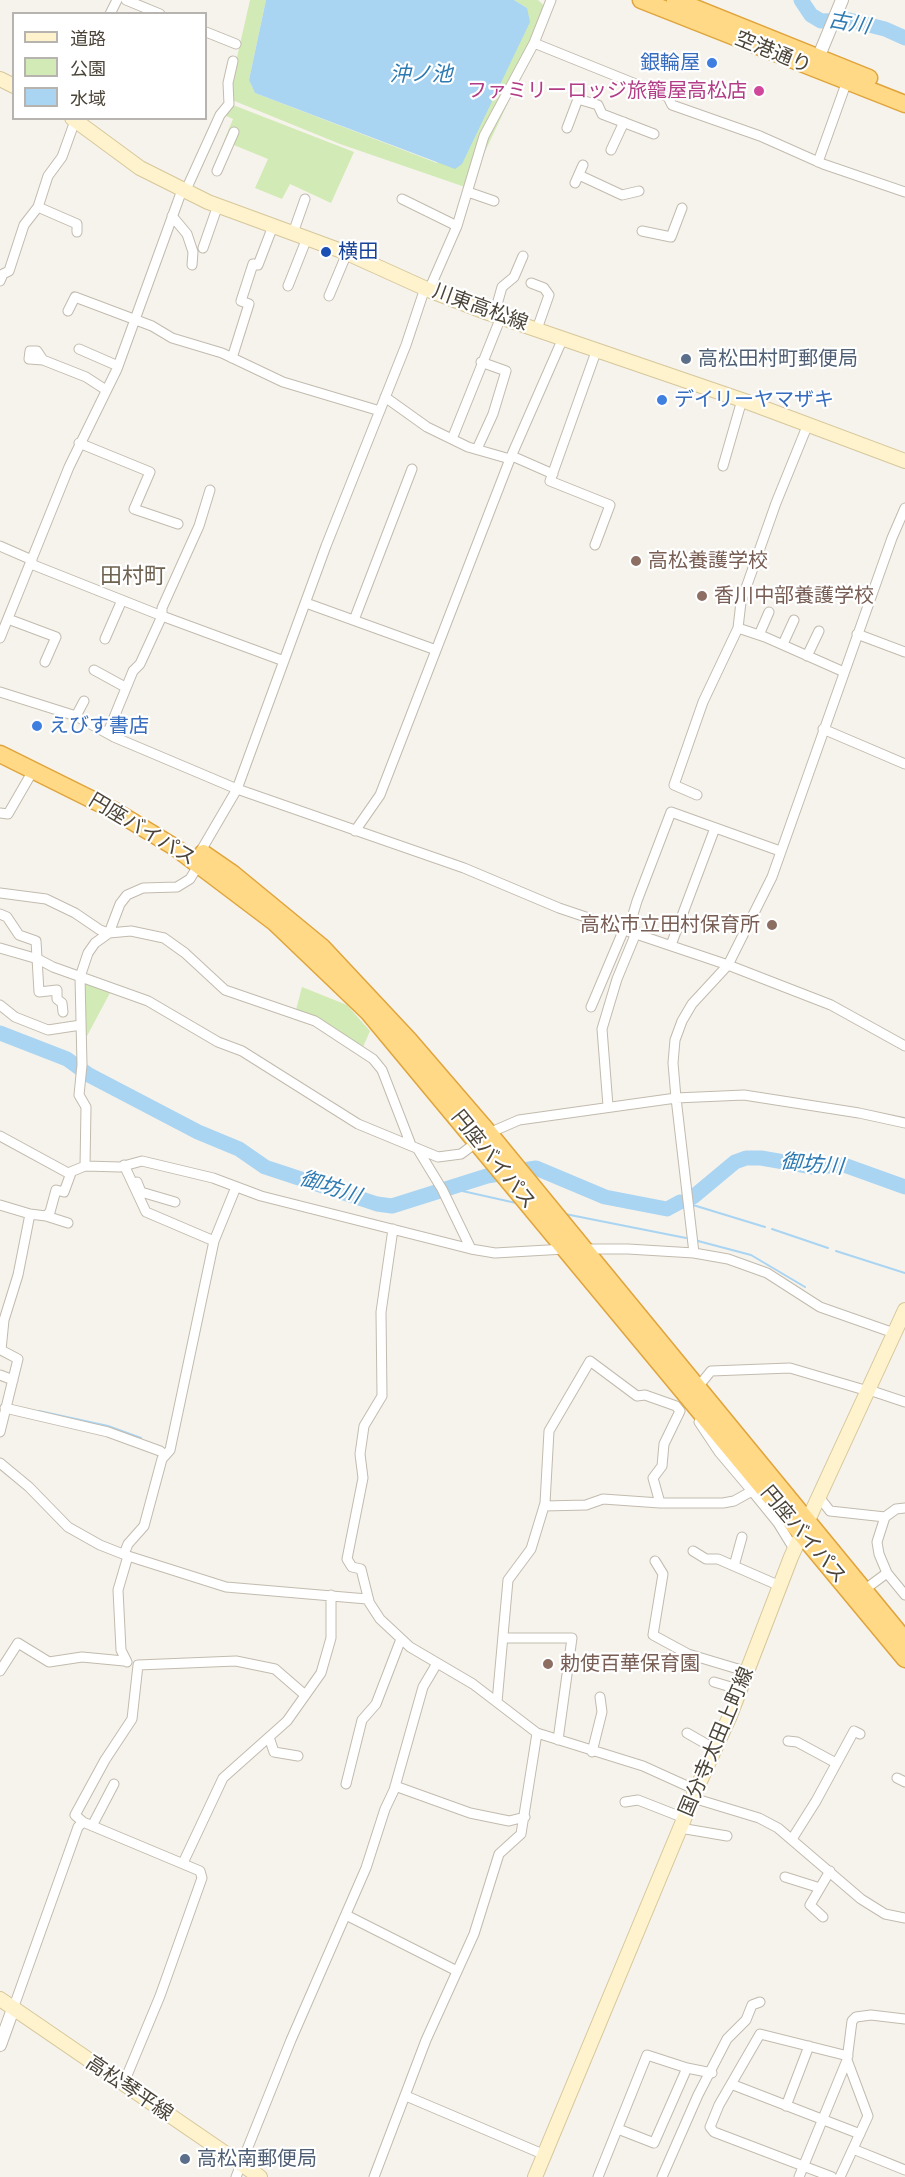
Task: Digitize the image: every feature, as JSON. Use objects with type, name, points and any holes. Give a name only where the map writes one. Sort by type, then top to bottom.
[{"type":"highway","name":"空港通り","points":[[641,0],[816,63],[905,92]]},
{"type":"highway","name":"空港通り","points":[[675,0],[695,4],[816,63],[847,81],[905,104]]},
{"type":"highway","name":"円座バイパス","points":[[0,742],[120,801],[197,859]]},
{"type":"highway","name":"円座バイパス","points":[[0,754],[115,811],[197,859],[232,873],[321,947],[383,1011],[507,1166],[583,1249],[697,1388],[801,1535],[864,1590],[902,1631]]},
{"type":"highway","name":"円座バイパス","points":[[520,1181],[562,1249],[905,1659]]},
{"type":"main road","name":"川東高松線","points":[[75,120],[140,168],[184,191],[218,205],[347,253],[427,289],[497,316],[742,399],[905,461]]},
{"type":"main road","name":"国分寺太田上町線","points":[[535,2177],[694,1794],[741,1690],[801,1535],[901,1322]]},
{"type":"main road","name":"高松琴平線","points":[[0,1999],[123,2085],[239,2171],[260,2177]]},
{"type":"street","points":[[126,0],[155,12]]},
{"type":"street","points":[[85,1166],[86,1107],[79,1095],[79,1076],[82,1065],[80,977],[88,953],[95,943],[108,933],[120,904],[127,895],[143,888],[177,887],[190,879],[197,859],[237,789],[427,289],[457,226],[468,192],[474,162],[484,136],[534,43],[551,0]]},
{"type":"street","points":[[816,63],[842,0]]},
{"type":"street","points":[[207,32],[236,44]]},
{"type":"street","points":[[534,43],[668,97],[672,105],[760,136],[818,162],[905,192]]},
{"type":"street","points":[[0,638],[79,443],[118,366],[172,216],[220,115],[229,104],[228,84],[233,61]]},
{"type":"street","points":[[818,162],[847,81]]},
{"type":"street","points":[[567,128],[578,99],[597,105],[602,114],[654,134]]},
{"type":"street","points":[[0,281],[3,274],[9,271],[24,225],[38,207],[48,177],[62,157],[74,120]]},
{"type":"street","points":[[611,150],[624,122]]},
{"type":"street","points":[[217,171],[234,132]]},
{"type":"street","points":[[204,150],[222,159]]},
{"type":"street","points":[[583,165],[577,179],[622,195],[639,191]]},
{"type":"street","points":[[468,192],[494,201]]},
{"type":"street","points":[[402,199],[457,226]]},
{"type":"street","points":[[293,233],[305,200]]},
{"type":"street","points":[[203,248],[218,205]]},
{"type":"street","points":[[38,207],[77,224],[77,232]]},
{"type":"street","points":[[642,231],[671,237],[682,208]]},
{"type":"street","points":[[172,216],[187,234],[193,252],[192,265]]},
{"type":"street","points":[[232,358],[249,304],[241,301],[253,264],[258,266],[273,226]]},
{"type":"street","points":[[288,286],[307,238]]},
{"type":"street","points":[[329,296],[347,253]]},
{"type":"street","points":[[452,439],[497,316],[502,287],[514,278],[523,256]]},
{"type":"street","points":[[531,283],[544,288],[549,295],[537,329]]},
{"type":"street","points":[[68,311],[75,297],[135,320],[172,338],[232,358],[283,381],[380,411]]},
{"type":"street","points":[[356,831],[380,795],[511,458],[563,338]]},
{"type":"street","points":[[79,349],[118,366]]},
{"type":"street","points":[[595,545],[610,505],[550,481],[597,349]]},
{"type":"street","points":[[43,360],[86,377],[106,390]]},
{"type":"street","points":[[477,449],[493,414],[506,371],[481,362]]},
{"type":"street","points":[[385,397],[427,427],[452,439],[553,474]]},
{"type":"street","points":[[723,466],[742,399]]},
{"type":"street","points":[[698,795],[674,785],[703,702],[738,628],[741,602],[776,503],[808,424]]},
{"type":"street","points":[[79,443],[150,472],[134,509],[178,525]]},
{"type":"street","points":[[354,620],[412,469]]},
{"type":"street","points":[[108,732],[125,687],[133,671],[140,664],[162,616],[162,608],[199,526],[210,490]]},
{"type":"street","points":[[694,1253],[676,1098],[673,1063],[675,1040],[692,1004],[728,964],[772,877],[857,634],[905,508]]},
{"type":"street","points":[[0,546],[122,600],[284,661]]},
{"type":"street","points":[[105,639],[122,600]]},
{"type":"street","points":[[306,603],[436,650]]},
{"type":"street","points":[[759,635],[769,612]]},
{"type":"street","points":[[8,620],[56,637],[45,662]]},
{"type":"street","points":[[783,644],[794,620]]},
{"type":"street","points":[[738,628],[783,644],[844,672]]},
{"type":"street","points":[[807,656],[819,631]]},
{"type":"street","points":[[857,634],[905,652]]},
{"type":"street","points":[[94,670],[125,687]]},
{"type":"street","points":[[0,692],[76,716],[175,765],[237,789],[464,868],[559,908],[728,964],[831,1005],[904,1044]]},
{"type":"street","points":[[76,716],[84,700]]},
{"type":"street","points":[[823,729],[905,764]]},
{"type":"street","points":[[0,813],[8,814],[34,770]]},
{"type":"street","points":[[608,1106],[602,1029],[617,979],[636,933],[631,921],[671,812],[780,852]]},
{"type":"street","points":[[671,945],[714,828]]},
{"type":"street","points":[[0,893],[46,899],[108,933],[131,931],[164,938],[185,953],[225,990],[315,1021],[373,1059],[382,1070],[414,1147],[442,1189],[471,1249]]},
{"type":"street","points":[[0,914],[7,917],[19,935],[36,941],[39,992],[57,990],[63,1012]]},
{"type":"street","points":[[591,1007],[624,929]]},
{"type":"street","points":[[0,948],[38,959],[157,1005],[218,1042],[242,1051],[358,1124],[438,1157],[448,1158],[461,1154],[484,1137],[527,1118],[676,1098],[744,1095],[859,1113],[905,1123]]},
{"type":"street","points":[[0,1005],[15,1017],[48,1030],[81,1025]]},
{"type":"street","points":[[0,1136],[71,1173]]},
{"type":"street","points":[[46,1216],[56,1190],[64,1192],[71,1173],[85,1166],[142,1161],[213,1178],[261,1196],[471,1249],[495,1252],[628,1249],[694,1253],[745,1263],[767,1273],[820,1307],[901,1322]]},
{"type":"street","points":[[126,1164],[141,1192],[175,1202]]},
{"type":"street","points":[[126,1164],[146,1212],[214,1241]]},
{"type":"street","points":[[124,1661],[119,1631],[118,1590],[128,1544],[144,1526],[162,1459],[170,1450],[214,1241],[236,1187]]},
{"type":"street","points":[[0,1205],[68,1223]]},
{"type":"street","points":[[0,1432],[18,1359],[1,1350],[4,1320],[18,1275],[30,1214]]},
{"type":"street","points":[[393,1229],[381,1311],[382,1396],[364,1426],[360,1454],[363,1478],[347,1559],[351,1567],[361,1569],[369,1601],[380,1619],[401,1639],[436,1665],[454,1671],[537,1733],[643,1766],[694,1794],[759,1818],[792,1839],[875,1909],[885,1914],[905,1918]]},
{"type":"street","points":[[562,1249],[695,1415],[719,1452],[778,1523],[801,1535]]},
{"type":"street","points":[[497,1702],[508,1581],[531,1549],[544,1506],[549,1431],[590,1361],[637,1395],[676,1406],[681,1411],[664,1444],[662,1466],[654,1478],[660,1503]]},
{"type":"street","points":[[697,1388],[711,1371],[790,1368],[905,1402]]},
{"type":"street","points":[[0,1375],[13,1380]]},
{"type":"street","points":[[5,1405],[108,1432],[160,1451],[165,1455]]},
{"type":"street","points":[[0,1463],[28,1486],[68,1527],[126,1555],[226,1587],[331,1595],[369,1601]]},
{"type":"street","points":[[544,1506],[586,1505],[603,1499],[660,1503],[723,1503],[734,1501],[752,1491]]},
{"type":"street","points":[[819,1497],[830,1511],[885,1517]]},
{"type":"street","points":[[905,1508],[896,1509],[885,1517],[878,1542],[887,1573],[905,1595]]},
{"type":"street","points":[[734,1566],[742,1537]]},
{"type":"street","points":[[693,1551],[706,1559],[718,1559],[780,1586]]},
{"type":"street","points":[[655,1561],[663,1574],[653,1635],[688,1654],[748,1672]]},
{"type":"street","points":[[864,1590],[887,1573]]},
{"type":"street","points":[[183,1863],[223,1778],[287,1721],[321,1673],[331,1638],[331,1595]]},
{"type":"street","points":[[503,1638],[572,1638],[558,1740]]},
{"type":"street","points":[[346,1784],[362,1720],[376,1704],[401,1639]]},
{"type":"street","points":[[0,1671],[18,1643],[49,1662],[82,1657],[124,1661],[136,1669]]},
{"type":"street","points":[[123,2085],[160,1996],[202,1878],[200,1871],[88,1824],[75,1815],[105,1760],[132,1719],[136,1669],[138,1665],[236,1661],[275,1669],[305,1695]]},
{"type":"street","points":[[239,2171],[295,2030],[369,1861],[395,1786],[423,1687],[436,1665]]},
{"type":"street","points":[[714,1682],[741,1690]]},
{"type":"street","points":[[592,1752],[602,1712],[600,1697]]},
{"type":"street","points":[[792,1839],[816,1802],[854,1731],[860,1734]]},
{"type":"street","points":[[374,2177],[426,2040],[474,1934],[499,1854],[521,1834],[537,1733]]},
{"type":"street","points":[[687,1734],[715,1749]]},
{"type":"street","points":[[269,1737],[274,1752],[298,1756]]},
{"type":"street","points":[[788,1741],[797,1742],[836,1763]]},
{"type":"street","points":[[0,2045],[78,1827],[88,1824],[114,1784]]},
{"type":"street","points":[[395,1786],[470,1814],[509,1821],[525,1817]]},
{"type":"street","points":[[626,1802],[638,1800],[682,1823],[727,1836]]},
{"type":"street","points":[[823,1917],[810,1905],[830,1871]]},
{"type":"street","points":[[789,1875],[820,1888]]},
{"type":"street","points":[[346,1915],[457,1971]]},
{"type":"street","points":[[662,2177],[698,2096],[712,2073],[727,2039],[746,2020],[752,2005],[759,2002]]},
{"type":"street","points":[[800,2177],[847,2058],[852,2021],[856,2017],[885,2015],[905,2019]]},
{"type":"street","points":[[832,2177],[714,2132],[710,2127],[731,2084],[760,2034],[847,2058]]},
{"type":"street","points":[[786,2106],[809,2046]]},
{"type":"street","points":[[598,2177],[647,2055],[687,2068],[712,2073]]},
{"type":"street","points":[[840,2177],[868,2116],[847,2058]]},
{"type":"street","points":[[618,2129],[654,2143],[687,2068]]},
{"type":"street","points":[[731,2084],[860,2134]]},
{"type":"street","points":[[406,2096],[545,2155]]},
{"type":"street","points":[[853,2149],[905,2170]]},
{"type":"green space","points":[[250,0],[266,0],[249,80],[255,93],[437,163],[527,8],[514,0],[538,0],[551,12],[480,162],[465,187],[340,144],[232,100],[233,75]]},
{"type":"green space","points":[[233,105],[354,152],[331,203],[290,184],[282,199],[255,188],[268,159],[224,141],[233,119],[224,115]]},
{"type":"green space","points":[[83,983],[111,991],[87,1036],[83,1034]]},
{"type":"green space","points":[[302,987],[347,1005],[370,1031],[363,1047],[296,1010]]},
{"type":"water","name":"沖ノ池","points":[[266,0],[514,0],[527,8],[530,22],[462,164],[455,169],[255,93],[249,80]]},
{"type":"waterway","name":"古川","points":[[801,0],[811,15],[821,21],[849,20],[885,29],[905,38]]},
{"type":"waterway","name":"御坊川","points":[[0,1033],[67,1059],[89,1075],[198,1132],[239,1149],[265,1167],[377,1204],[392,1206],[487,1176],[536,1168],[605,1197],[667,1209],[680,1202]]},
{"type":"waterway","name":"御坊川","points":[[693,1197],[735,1162],[746,1158],[761,1158],[813,1167],[844,1165],[905,1187]]},
{"type":"waterway","points":[[449,1188],[516,1203]]},
{"type":"waterway","points":[[693,1205],[765,1227]]},
{"type":"waterway","points":[[565,1214],[686,1238]]},
{"type":"waterway","points":[[772,1229],[828,1248]]},
{"type":"waterway","points":[[698,1241],[751,1255],[805,1287]]},
{"type":"waterway","points":[[836,1251],[905,1273]]},
{"type":"waterway","points":[[39,1411],[108,1426],[141,1438]]},
{"type":"place","name":"銀輪屋","points":[[712,63]]},
{"type":"place","name":"ファミリーロッジ旅籠屋高松店","points":[[759,91]]},
{"type":"place","name":"横田","points":[[326,252]]},
{"type":"place","name":"高松田村町郵便局","points":[[686,359]]},
{"type":"place","name":"デイリーヤマザキ","points":[[662,400]]},
{"type":"place","name":"高松養護学校","points":[[636,561]]},
{"type":"place","name":"香川中部養護学校","points":[[702,596]]},
{"type":"place","name":"えびす書店","points":[[37,726]]},
{"type":"place","name":"高松市立田村保育所","points":[[772,925]]},
{"type":"place","name":"勅使百華保育園","points":[[548,1664]]},
{"type":"place","name":"高松南郵便局","points":[[185,2159]]},
{"type":"district","name":"田村町","points":[[133,577]]}]
